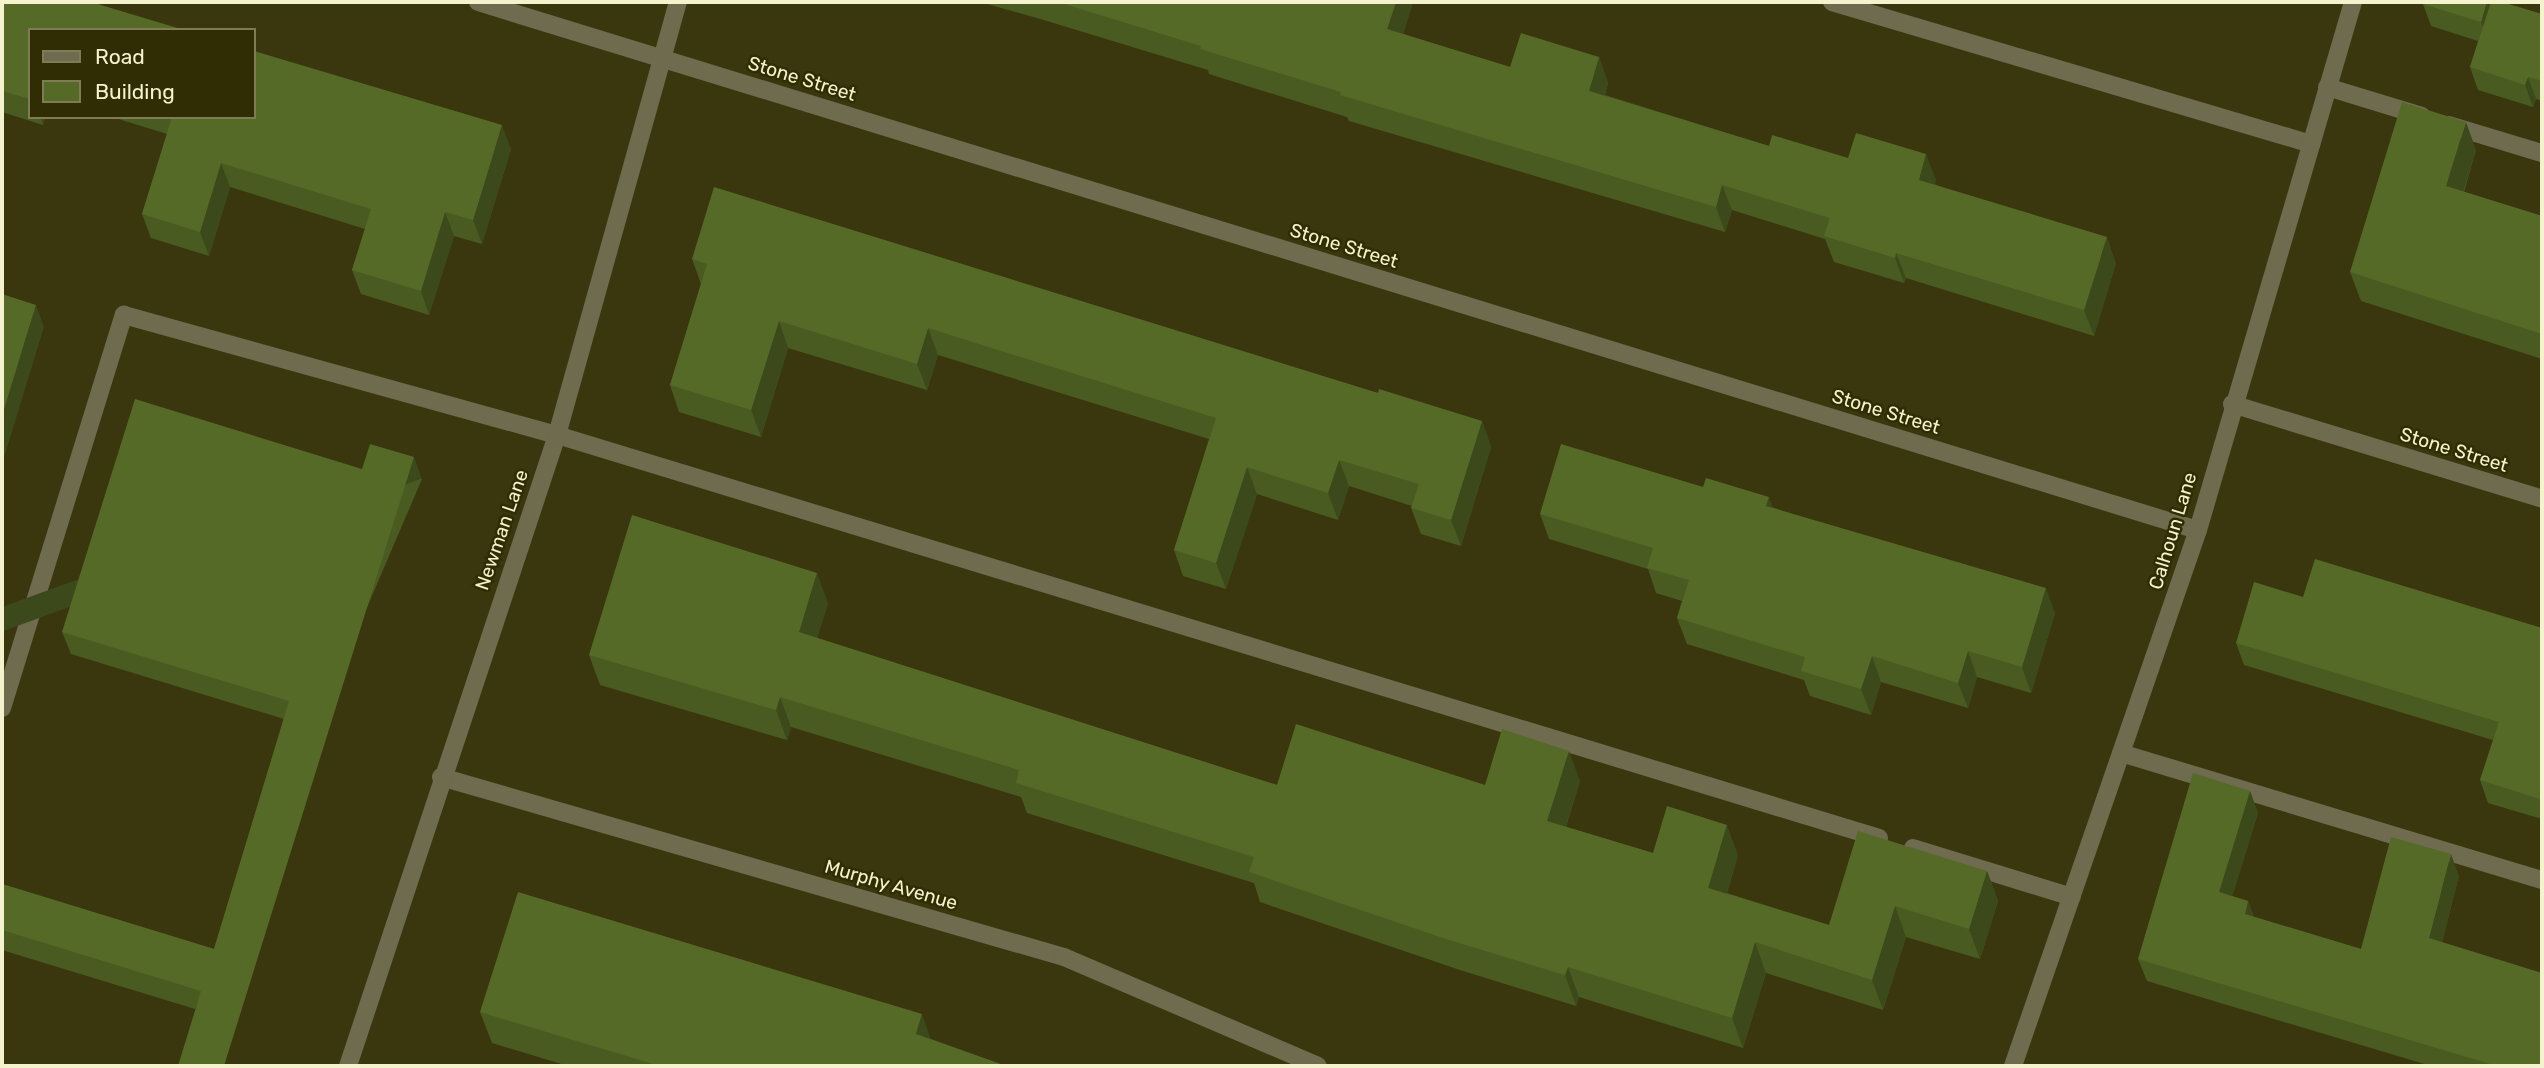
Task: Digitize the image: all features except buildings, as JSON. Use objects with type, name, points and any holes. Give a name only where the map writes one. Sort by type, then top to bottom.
[{"type":"street","name":"Stone Street","points":[[478,2],[2198,530]]},
{"type":"street","name":"Newman Lane","points":[[348,1066],[441,777],[557,435],[678,2]]},
{"type":"street","points":[[1832,2],[2311,144]]},
{"type":"street","name":"Calhoun Lane","points":[[2013,1066],[2198,530],[2232,404],[2353,2]]},
{"type":"street","points":[[2327,88],[2542,153]]},
{"type":"street","points":[[2,708],[124,315],[557,435],[2072,897]]},
{"type":"street","name":"Stone Street","points":[[2232,404],[2542,499]]},
{"type":"street","points":[[2121,753],[2542,880]]},
{"type":"street","name":"Murphy Avenue","points":[[441,777],[1064,957],[1318,1066]]}]
